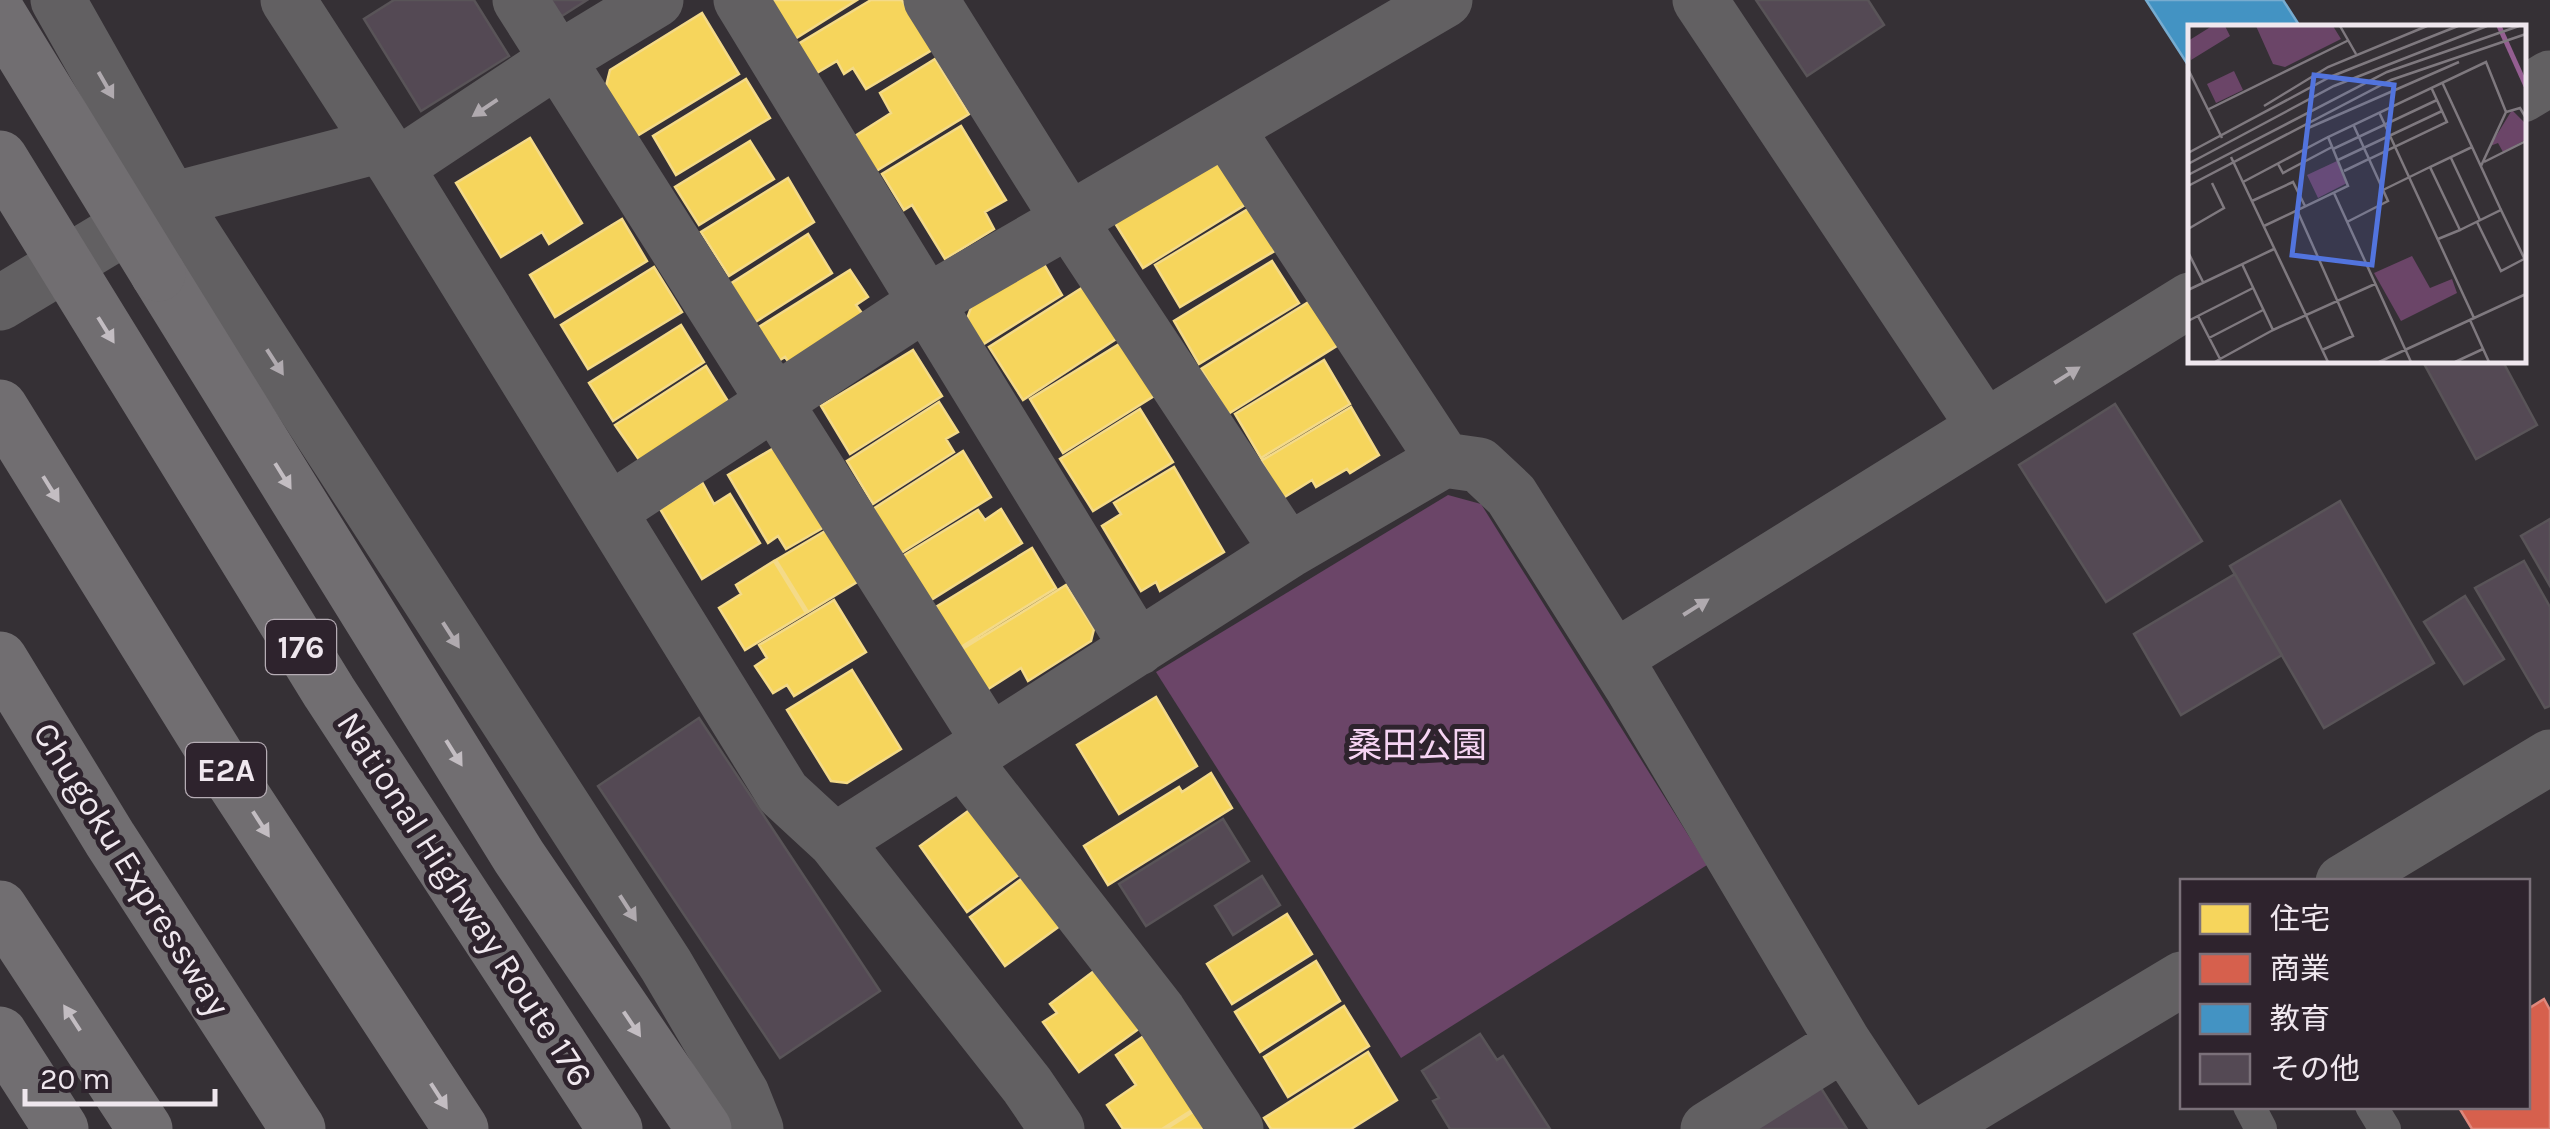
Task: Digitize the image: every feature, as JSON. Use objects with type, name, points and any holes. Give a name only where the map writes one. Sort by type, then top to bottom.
[{"type":"highway","points":[[0,16],[519,858],[704,1129]]},
{"type":"highway","name":"National Highway Route 176","points":[[0,158],[329,692],[615,1129]]},
{"type":"highway","name":"E2A","points":[[0,406],[224,766],[461,1129]]},
{"type":"highway","name":"Chugoku Expressway","points":[[0,658],[110,838],[298,1129]]},
{"type":"highway","points":[[0,908],[145,1129]]},
{"type":"highway","points":[[0,1034],[61,1129]]},
{"type":"street","points":[[58,0],[171,200],[666,964],[742,1094],[756,1129]]},
{"type":"street","points":[[288,0],[389,156],[782,793],[835,840],[1028,1085],[1057,1129]]},
{"type":"street","points":[[520,0],[773,404],[976,751],[1236,1129]]},
{"type":"street","points":[[0,303],[171,200],[389,156],[656,0]]},
{"type":"street","points":[[741,0],[1138,648]]},
{"type":"street","points":[[931,0],[1069,220],[1288,551]]},
{"type":"street","points":[[609,511],[927,302],[1445,0]]},
{"type":"street","points":[[1700,0],[1984,426]]},
{"type":"street","points":[[2525,93],[2550,78]]},
{"type":"street","points":[[1226,128],[1444,460]]},
{"type":"street","points":[[1614,658],[2188,301]]},
{"type":"street","points":[[835,840],[1288,551],[1444,460],[1479,465],[1511,495],[1614,658],[1844,1043],[1901,1129]]},
{"type":"street","points":[[2364,876],[2550,757]]},
{"type":"street","points":[[1932,1129],[2180,983]]},
{"type":"street","points":[[1708,1129],[1844,1043]]},
{"type":"green space","name":"桑田公園","points":[[1448,495],[1481,504],[1707,865],[1401,1058],[1156,672]]},
{"type":"building: 住宅","points":[[764,0],[857,0],[790,42]]},
{"type":"building: 住宅","points":[[871,0],[902,0],[932,50],[866,89],[853,68],[844,74],[837,61],[815,74],[798,44]]},
{"type":"building: 住宅","points":[[702,13],[739,74],[632,139],[604,94],[610,70]]},
{"type":"building: 住宅","points":[[935,59],[969,114],[873,173],[852,138],[891,113],[880,93]]},
{"type":"building: 住宅","points":[[746,79],[770,118],[676,175],[653,136]]},
{"type":"building: 住宅","points":[[961,126],[1006,200],[985,212],[994,229],[945,259],[912,205],[904,210],[882,174]]},
{"type":"building: 住宅","points":[[530,138],[582,223],[549,244],[542,232],[501,257],[456,183]]},
{"type":"building: 住宅","points":[[750,141],[774,179],[699,225],[675,187]]},
{"type":"building: 住宅","points":[[1219,155],[1248,203],[1143,268],[1113,220]]},
{"type":"building: 住宅","points":[[788,178],[814,222],[729,276],[701,232]]},
{"type":"building: 住宅","points":[[1253,206],[1278,249],[1180,307],[1155,265]]},
{"type":"building: 住宅","points":[[622,219],[647,261],[555,317],[530,275]]},
{"type":"building: 住宅","points":[[808,234],[832,273],[754,323],[730,284]]},
{"type":"building: 住宅","points":[[1042,261],[1062,295],[979,347],[965,324],[972,305]]},
{"type":"building: 住宅","points":[[1272,261],[1299,303],[1199,364],[1174,321]]},
{"type":"building: 住宅","points":[[654,267],[682,312],[588,369],[561,325]]},
{"type":"building: 住宅","points":[[850,270],[868,297],[856,305],[867,320],[792,367],[785,357],[775,363],[754,330]]},
{"type":"building: 住宅","points":[[1088,284],[1121,336],[1023,400],[989,347]]},
{"type":"building: 住宅","points":[[1315,298],[1343,342],[1228,414],[1201,369]]},
{"type":"building: 住宅","points":[[681,325],[704,362],[613,421],[589,383]]},
{"type":"building: 住宅","points":[[1129,338],[1162,391],[1063,453],[1030,399]]},
{"type":"building: 住宅","points":[[913,350],[942,396],[850,454],[821,406]]},
{"type":"building: 住宅","points":[[1324,360],[1350,404],[1261,458],[1235,414]]},
{"type":"building: 住宅","points":[[706,366],[731,406],[642,464],[615,425]]},
{"type":"building: 住宅","points":[[939,402],[958,432],[946,439],[954,452],[873,504],[847,461]]},
{"type":"building: 住宅","points":[[1351,407],[1379,455],[1316,487],[1312,480],[1283,498],[1261,461]]},
{"type":"building: 住宅","points":[[1140,409],[1173,462],[1093,511],[1060,459]]},
{"type":"building: 住宅","points":[[779,445],[826,526],[786,549],[778,536],[768,543],[728,475]]},
{"type":"building: 住宅","points":[[963,451],[991,497],[901,553],[873,509]]},
{"type":"building: 住宅","points":[[1174,467],[1224,552],[1160,591],[1156,582],[1141,591],[1102,526],[1121,514],[1114,503]]},
{"type":"building: 住宅","points":[[702,482],[714,504],[730,494],[760,543],[702,579],[660,509]]},
{"type":"building: 住宅","points":[[1001,509],[1022,543],[928,602],[901,557],[978,510],[985,520]]},
{"type":"building: 住宅","points":[[832,527],[862,579],[808,612],[776,560]]},
{"type":"building: 住宅","points":[[1032,548],[1056,588],[956,650],[931,610]]},
{"type":"building: 住宅","points":[[774,561],[806,613],[745,650],[719,608],[741,594],[736,585]]},
{"type":"building: 住宅","points":[[1066,585],[1094,629],[1091,641],[1028,681],[1021,668],[982,693],[956,653]]},
{"type":"building: 住宅","points":[[834,600],[866,652],[794,696],[787,685],[773,693],[755,666],[767,658],[759,645]]},
{"type":"building: 住宅","points":[[852,670],[901,749],[847,783],[831,781],[787,710]]},
{"type":"building: 住宅","points":[[1156,697],[1197,766],[1119,814],[1077,745]]},
{"type":"building: 住宅","points":[[1211,773],[1232,808],[1108,885],[1084,846],[1179,787],[1182,792]]},
{"type":"building: 住宅","points":[[975,806],[1023,872],[967,912],[920,846]]},
{"type":"building: 住宅","points":[[1032,871],[1068,920],[1005,966],[970,917]]},
{"type":"building: 住宅","points":[[1287,914],[1312,954],[1232,1004],[1207,964]]},
{"type":"building: 住宅","points":[[1316,961],[1340,1001],[1260,1052],[1235,1012]]},
{"type":"building: 住宅","points":[[1098,968],[1140,1028],[1079,1072],[1043,1022],[1057,1013],[1050,1004]]},
{"type":"building: 住宅","points":[[1344,1006],[1369,1046],[1288,1097],[1264,1057]]},
{"type":"building: 住宅","points":[[1154,1029],[1203,1103],[1162,1129],[1123,1129],[1107,1105],[1136,1085],[1116,1055]]},
{"type":"building: 住宅","points":[[1368,1052],[1397,1100],[1351,1129],[1271,1129],[1264,1118]]},
{"type":"building: 住宅","points":[[1201,1107],[1215,1129],[1166,1129]]},
{"type":"building: 商業","points":[[2544,999],[2550,1010],[2550,1129],[2472,1129],[2460,1109],[2530,1109],[2530,1008]]},
{"type":"building: 教育","points":[[2146,0],[2283,0],[2299,25],[2188,25],[2188,65]]},
{"type":"building: その他","points":[[394,0],[474,0],[509,56],[421,111],[364,19]]},
{"type":"building: その他","points":[[546,0],[587,0],[562,16]]},
{"type":"building: その他","points":[[1756,0],[1868,0],[1884,25],[1807,76]]},
{"type":"building: その他","points":[[2423,362],[2503,362],[2537,425],[2476,459]]},
{"type":"building: その他","points":[[2115,404],[2202,541],[2106,602],[2019,465]]},
{"type":"building: その他","points":[[2340,501],[2434,663],[2324,728],[2230,566]]},
{"type":"building: その他","points":[[2550,519],[2550,586],[2521,536]]},
{"type":"building: その他","points":[[2524,561],[2550,607],[2550,706],[2545,708],[2475,588]]},
{"type":"building: その他","points":[[2235,574],[2282,655],[2181,715],[2134,634]]},
{"type":"building: その他","points":[[2465,596],[2504,659],[2464,684],[2424,622]]},
{"type":"building: その他","points":[[699,718],[880,991],[780,1058],[598,786]]},
{"type":"building: その他","points":[[1223,819],[1249,861],[1146,926],[1119,884]]},
{"type":"building: その他","points":[[1262,876],[1280,905],[1233,935],[1215,906]]},
{"type":"building: その他","points":[[1480,1034],[1497,1060],[1503,1056],[1550,1129],[1450,1129],[1433,1101],[1439,1098],[1422,1071]]},
{"type":"building: その他","points":[[1819,1085],[1847,1129],[1749,1129]]}]
